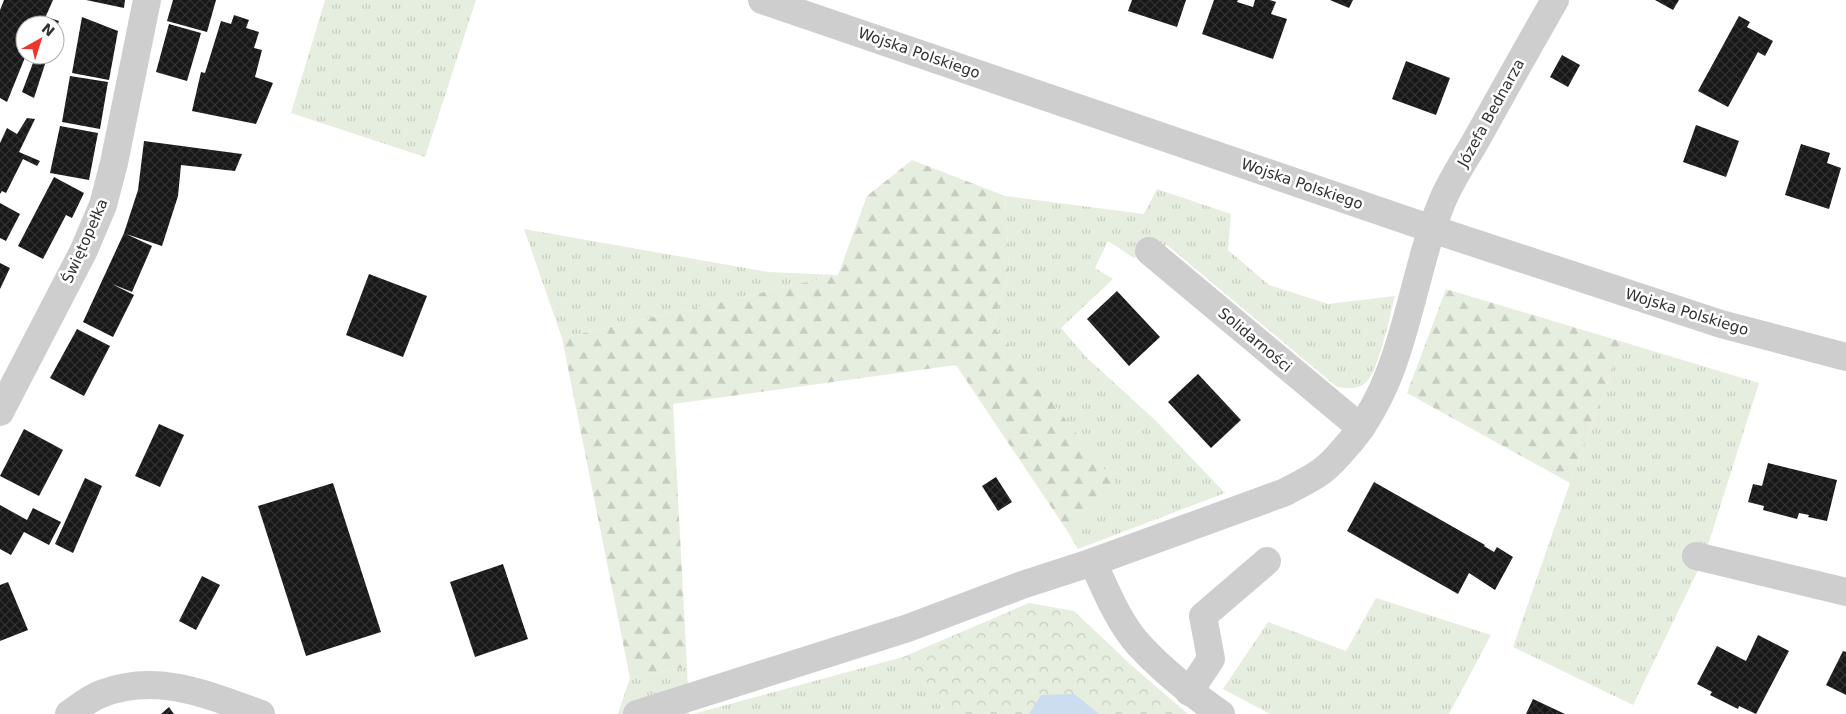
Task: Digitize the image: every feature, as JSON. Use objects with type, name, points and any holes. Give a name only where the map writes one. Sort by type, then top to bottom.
[{"type":"street","name":"Świętopełka","points":[[0,412],[84,250],[103,206],[114,163],[147,0]]},
{"type":"street","name":"Wojska Polskiego","points":[[762,0],[1432,229],[1721,324],[1846,357]]},
{"type":"street","name":"Józefa Bednarza","points":[[637,714],[908,628],[1022,585],[1093,562],[1283,493],[1323,470],[1337,458],[1361,428],[1376,404],[1390,375],[1402,338],[1432,229],[1442,200],[1555,0]]},
{"type":"street","name":"Solidarności","points":[[1149,251],[1361,428]]},
{"type":"street","points":[[1696,556],[1846,592]]},
{"type":"street","points":[[1189,692],[1211,659],[1203,616],[1267,561]]},
{"type":"street","points":[[1093,562],[1112,604],[1138,644],[1189,692],[1221,714]]},
{"type":"street","points":[[69,714],[100,694],[131,686],[167,685],[204,693],[261,714]]},
{"type":"green space","points":[[325,0],[476,0],[425,157],[291,113]]},
{"type":"green space","points":[[912,160],[1005,196],[1009,270],[993,326],[1119,488],[1066,529],[956,365],[673,404],[687,667],[630,678],[562,338],[838,275],[867,196]]},
{"type":"green space","points":[[1157,189],[1231,214],[1228,250],[1269,285],[1328,304],[1395,296],[1379,357],[1369,379],[1357,387],[1337,387],[1167,245],[1134,258],[1108,241],[1095,268],[1113,279],[1061,328],[1087,358],[1156,421],[1225,493],[1078,549],[1066,529],[1118,488],[993,326],[1009,270],[1005,196],[1144,214]]},
{"type":"green space","points":[[524,229],[768,272],[838,275],[562,338]]},
{"type":"green space","points":[[1446,289],[1623,342],[1570,483],[1407,393]]},
{"type":"green space","points":[[1623,342],[1759,383],[1708,545],[1698,570],[1633,705],[1513,647],[1570,483]]},
{"type":"green space","points":[[1376,598],[1491,635],[1449,714],[1270,714],[1223,689],[1268,622],[1346,651]]},
{"type":"green space","points":[[1029,603],[1074,611],[1130,664],[1188,714],[948,714],[903,657]]},
{"type":"green space","points":[[903,657],[948,714],[693,714]]},
{"type":"green space","points":[[687,667],[689,714],[618,714],[630,678]]},
{"type":"water","points":[[1074,694],[1099,714],[1029,714],[1041,695]]},
{"type":"building","points":[[4,0],[53,0],[46,15],[15,15],[15,65],[22,65],[7,102],[0,98],[0,10]]},
{"type":"building","points":[[86,0],[125,0],[124,8]]},
{"type":"building","points":[[173,0],[216,0],[207,32],[167,21]]},
{"type":"building","points":[[1132,0],[1186,0],[1177,27],[1128,11]]},
{"type":"building","points":[[1214,0],[1238,0],[1237,2],[1253,7],[1255,0],[1276,2],[1271,14],[1287,19],[1273,59],[1202,34]]},
{"type":"building","points":[[1330,0],[1353,0],[1349,8]]},
{"type":"building","points":[[1655,0],[1679,0],[1673,10]]},
{"type":"building","points":[[234,15],[249,20],[246,28],[259,32],[254,48],[262,50],[255,77],[273,83],[256,124],[192,111],[201,72],[205,73],[221,21],[231,24]]},
{"type":"building","points":[[1739,16],[1750,22],[1747,27],[1773,41],[1765,56],[1758,52],[1728,107],[1698,91]]},
{"type":"building","points":[[82,17],[118,31],[109,80],[72,73]]},
{"type":"building","points":[[169,24],[201,33],[187,81],[156,72]]},
{"type":"building","points":[[1562,55],[1580,65],[1568,87],[1550,77]]},
{"type":"building","points":[[1406,61],[1450,78],[1436,115],[1392,99]]},
{"type":"building","points":[[32,65],[45,65],[34,98],[22,92]]},
{"type":"building","points":[[70,76],[108,82],[100,129],[62,122]]},
{"type":"building","points":[[27,118],[35,119],[19,152],[40,161],[37,166],[23,159],[6,193],[2,191],[0,194],[0,143],[7,128],[17,134]]},
{"type":"building","points":[[1696,125],[1739,141],[1726,177],[1683,162]]},
{"type":"building","points":[[60,126],[98,133],[89,180],[50,173]]},
{"type":"building","points":[[144,141],[242,154],[235,171],[181,165],[178,196],[162,246],[126,234],[152,246],[132,292],[112,284],[134,295],[113,337],[83,322],[124,233],[138,190]]},
{"type":"building","points":[[1801,144],[1830,153],[1827,163],[1841,168],[1829,209],[1785,195]]},
{"type":"building","points":[[54,177],[84,193],[72,218],[66,215],[43,259],[18,246]]},
{"type":"building","points":[[0,203],[20,214],[6,241],[0,238]]},
{"type":"building","points":[[0,263],[10,268],[0,289]]},
{"type":"building","points":[[369,274],[427,296],[403,357],[346,335]]},
{"type":"building","points":[[1117,291],[1160,337],[1129,366],[1087,319]]},
{"type":"building","points":[[77,329],[110,346],[84,396],[50,378]]},
{"type":"building","points":[[1198,374],[1241,420],[1211,448],[1168,402]]},
{"type":"building","points":[[159,424],[184,435],[160,487],[135,476]]},
{"type":"building","points":[[24,429],[63,450],[39,496],[0,476]]},
{"type":"building","points":[[1768,463],[1837,480],[1827,521],[1799,513],[1797,519],[1763,510],[1764,506],[1748,502],[1753,484],[1762,486]]},
{"type":"building","points":[[996,477],[1012,502],[998,511],[982,486]]},
{"type":"building","points":[[85,478],[102,486],[73,553],[55,544]]},
{"type":"building","points":[[1374,482],[1485,545],[1494,552],[1497,547],[1513,557],[1495,590],[1469,573],[1458,594],[1347,531]]},
{"type":"building","points":[[333,483],[381,632],[306,656],[258,506]]},
{"type":"building","points":[[0,505],[27,520],[33,508],[61,522],[49,545],[24,532],[11,555],[0,549]]},
{"type":"building","points":[[503,564],[528,639],[475,657],[450,582]]},
{"type":"building","points":[[202,576],[220,585],[196,630],[179,621]]},
{"type":"building","points":[[8,582],[28,630],[0,641],[0,585]]},
{"type":"building","points":[[1758,635],[1789,651],[1756,714],[1739,706],[1738,709],[1710,695],[1712,692],[1697,684],[1717,646],[1746,661]]},
{"type":"building","points":[[1843,651],[1846,652],[1846,695],[1826,685]]},
{"type":"building","points":[[1533,699],[1565,714],[1526,714]]},
{"type":"building","points":[[169,707],[174,714],[161,714]]}]
